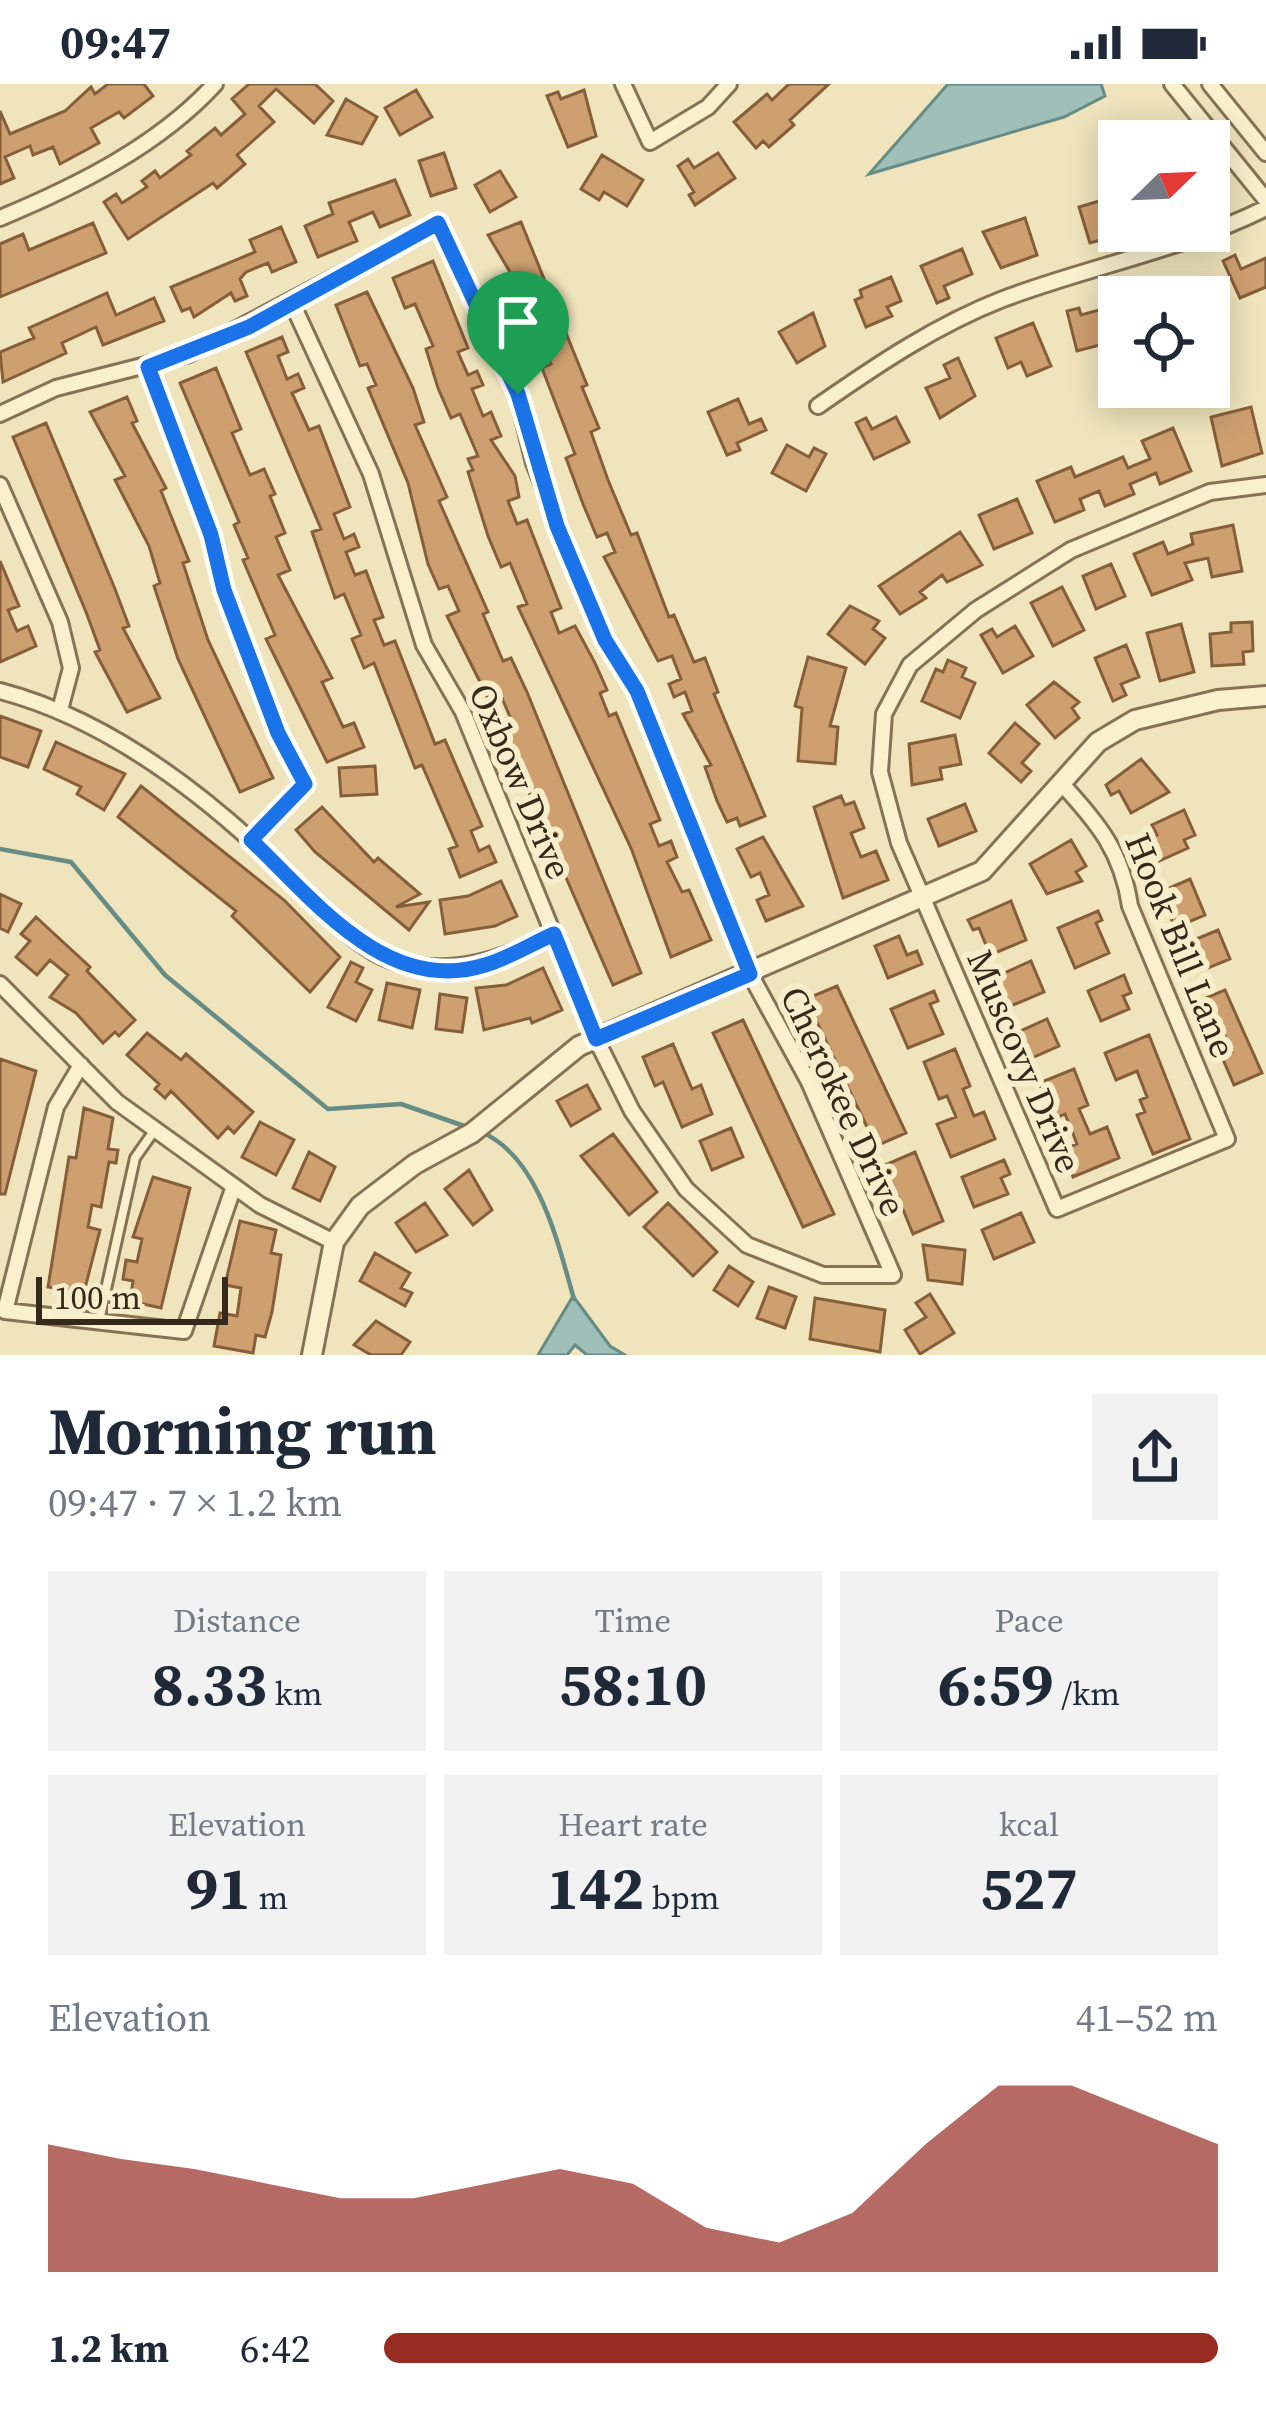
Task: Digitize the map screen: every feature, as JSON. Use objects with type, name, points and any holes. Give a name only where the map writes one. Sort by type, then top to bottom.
[{"type":"street","points":[[0,218],[110,164],[161,131],[215,84]]},
{"type":"street","points":[[623,84],[650,142],[708,106],[729,84]]},
{"type":"street","points":[[818,406],[931,332],[999,301],[1216,232],[1266,204],[1172,84]]},
{"type":"street","points":[[1210,84],[1266,154]]},
{"type":"street","name":"Cherokee Drive","points":[[292,303],[438,223],[518,394],[557,526],[605,640],[637,691],[750,974],[809,1082],[892,1275]]},
{"type":"street","points":[[0,414],[56,388],[189,354],[292,303]]},
{"type":"street","name":"Oxbow Drive","points":[[292,303],[371,474],[424,645],[463,712],[596,1039],[632,1111],[686,1189],[747,1244],[823,1275],[892,1275]]},
{"type":"street","points":[[148,367],[211,535],[239,631],[278,733],[305,784],[251,840]]},
{"type":"street","points":[[0,485],[60,622],[71,668],[60,710]]},
{"type":"street","points":[[923,900],[880,772],[884,714],[910,665],[976,610],[1071,550],[1210,492],[1266,485]]},
{"type":"street","points":[[0,691],[60,710],[170,774],[251,840],[350,933],[391,961],[440,969],[482,966],[554,934]]},
{"type":"street","points":[[312,1355],[334,1242],[360,1206],[415,1164],[472,1133],[530,1083],[596,1039],[982,871],[1098,742],[1135,720],[1218,700],[1266,697]]},
{"type":"street","name":"Hook Bill Lane","points":[[1061,784],[1104,830],[1124,867],[1130,906],[1227,1139]]},
{"type":"street","name":"Muscovy Drive","points":[[923,900],[1057,1209],[1227,1139]]},
{"type":"street","points":[[0,984],[117,1102],[235,1186],[334,1242]]},
{"type":"street","points":[[81,1065],[56,1107],[5,1311],[184,1331],[235,1186]]},
{"type":"lane","points":[[99,1321],[135,1158],[155,1129]]},
{"type":"water","points":[[948,84],[1101,84],[1105,96],[1064,117],[869,174]]},
{"type":"water","points":[[573,1296],[610,1346],[625,1355],[587,1355],[575,1345],[567,1355],[538,1355]]},
{"type":"building","points":[[108,84],[144,84],[153,96],[124,118],[119,112],[91,128],[99,143],[60,164],[53,147],[33,155],[30,146],[5,157],[14,178],[0,184],[0,111],[10,134],[65,111],[91,87],[95,94]]},
{"type":"building","points":[[249,84],[315,84],[333,101],[314,123],[276,89],[259,106],[274,122],[237,155],[245,164],[217,188],[213,183],[128,239],[104,202],[116,194],[122,203],[147,187],[142,181],[155,171],[160,178],[191,155],[187,151],[215,128],[221,135],[245,114],[232,99]]},
{"type":"building","points":[[789,84],[829,84],[769,147],[763,141],[756,148],[734,122],[767,94],[772,100]]},
{"type":"building","points":[[416,90],[432,117],[400,135],[385,108]]},
{"type":"building","points":[[584,90],[596,136],[568,147],[547,96],[558,92],[561,99]]},
{"type":"building","points":[[346,99],[377,117],[362,144],[327,135]]},
{"type":"building","points":[[444,153],[456,188],[431,196],[419,161]]},
{"type":"building","points":[[718,153],[735,178],[695,205],[689,195],[694,192],[678,166],[688,159],[694,168]]},
{"type":"building","points":[[602,155],[643,180],[627,206],[604,192],[599,200],[581,189]]},
{"type":"building","points":[[500,171],[516,197],[490,212],[475,185]]},
{"type":"building","points":[[395,180],[410,215],[380,227],[373,212],[349,222],[357,241],[318,257],[305,226],[333,214],[329,203]]},
{"type":"building","points":[[1098,201],[1098,241],[1090,243],[1079,207]]},
{"type":"building","points":[[1025,218],[1037,255],[1001,268],[983,232]]},
{"type":"building","points":[[521,222],[587,385],[582,387],[599,428],[591,432],[608,480],[631,535],[637,533],[669,617],[674,615],[694,662],[705,658],[718,692],[714,694],[765,816],[740,826],[737,818],[727,822],[717,801],[705,767],[711,765],[683,714],[692,711],[685,692],[674,697],[669,684],[681,679],[672,656],[658,661],[604,557],[615,552],[607,533],[597,537],[566,458],[575,454],[542,368],[551,364],[542,343],[531,347],[522,326],[534,321],[524,297],[512,302],[503,281],[513,277],[488,235]]},
{"type":"building","points":[[93,223],[106,253],[0,297],[0,244],[23,234],[29,250]]},
{"type":"building","points":[[281,227],[296,262],[272,272],[268,263],[246,272],[240,279],[247,296],[235,301],[231,293],[194,317],[190,308],[182,311],[171,287],[255,252],[250,240]]},
{"type":"building","points":[[962,249],[972,274],[944,286],[949,298],[937,303],[921,266]]},
{"type":"building","points":[[1235,255],[1241,269],[1266,258],[1266,287],[1240,298],[1223,261]]},
{"type":"building","points":[[433,261],[468,348],[458,352],[468,375],[477,371],[483,385],[472,389],[483,416],[491,412],[501,436],[491,440],[515,476],[519,497],[508,501],[517,524],[527,520],[561,608],[551,612],[559,633],[575,626],[595,663],[607,690],[600,693],[609,716],[616,713],[660,820],[650,824],[659,846],[671,841],[677,857],[667,862],[682,892],[689,890],[711,940],[671,957],[631,848],[518,607],[527,604],[510,563],[501,567],[488,536],[468,472],[473,470],[468,459],[478,456],[460,414],[451,418],[438,388],[426,349],[433,346],[415,304],[405,308],[393,278]]},
{"type":"building","points":[[891,277],[901,301],[887,307],[892,316],[866,327],[855,300],[862,297],[860,290]]},
{"type":"building","points":[[367,292],[413,388],[424,422],[415,425],[447,497],[439,501],[488,612],[483,614],[503,661],[511,658],[527,692],[641,973],[613,985],[498,722],[510,717],[499,691],[487,696],[447,616],[459,611],[448,586],[439,589],[428,564],[408,483],[368,388],[376,385],[367,364],[360,366],[336,305]]},
{"type":"building","points":[[107,293],[116,315],[154,298],[164,321],[103,345],[96,327],[62,343],[66,353],[3,382],[0,352],[34,338],[29,328]]},
{"type":"building","points":[[1079,308],[1081,315],[1098,310],[1098,346],[1077,351],[1067,311]]},
{"type":"building","points":[[813,313],[825,346],[797,363],[779,332]]},
{"type":"building","points":[[1033,323],[1051,366],[1027,376],[1021,362],[1008,368],[996,338]]},
{"type":"building","points":[[282,337],[288,352],[278,356],[287,379],[298,374],[304,388],[292,393],[309,430],[319,426],[350,507],[334,514],[344,539],[354,534],[359,547],[346,552],[355,575],[366,571],[383,617],[374,620],[384,645],[395,641],[435,744],[445,740],[482,826],[471,831],[479,851],[489,846],[496,862],[460,877],[449,849],[457,846],[422,765],[415,768],[374,663],[364,668],[352,639],[361,635],[344,594],[335,598],[312,532],[321,529],[246,352]]},
{"type":"building","points":[[958,358],[975,396],[940,418],[926,388],[950,378],[944,365]]},
{"type":"building","points":[[216,368],[241,429],[232,433],[250,475],[264,469],[275,494],[270,496],[285,533],[276,537],[290,570],[278,575],[332,678],[322,682],[343,727],[354,723],[364,747],[327,762],[266,639],[275,635],[243,560],[248,558],[234,525],[239,522],[180,383]]},
{"type":"building","points":[[127,397],[137,421],[132,423],[166,488],[161,491],[189,561],[183,563],[208,640],[273,778],[240,792],[178,659],[154,586],[160,583],[149,546],[115,480],[125,476],[90,412]]},
{"type":"building","points":[[738,399],[749,424],[761,419],[766,430],[737,443],[740,450],[727,455],[708,412]]},
{"type":"building","points":[[1251,407],[1262,453],[1222,466],[1211,417]]},
{"type":"building","points":[[896,417],[909,442],[874,459],[856,423],[866,418],[872,429]]},
{"type":"building","points":[[46,423],[129,626],[123,628],[160,698],[127,712],[95,652],[100,650],[86,612],[13,437]]},
{"type":"building","points":[[1173,428],[1191,471],[1160,484],[1156,473],[1130,484],[1134,494],[1105,506],[1099,491],[1080,499],[1084,510],[1055,522],[1037,481],[1071,467],[1075,477],[1123,457],[1128,468],[1150,459],[1142,441]]},
{"type":"building","points":[[787,445],[809,457],[814,448],[826,454],[806,491],[772,473]]},
{"type":"building","points":[[1017,499],[1032,533],[994,549],[979,515]]},
{"type":"building","points":[[1233,525],[1242,571],[1212,577],[1208,558],[1185,563],[1192,580],[1152,595],[1134,554],[1163,542],[1168,554],[1193,544],[1191,534]]},
{"type":"building","points":[[960,532],[982,565],[947,582],[942,575],[920,592],[926,598],[900,614],[879,586]]},
{"type":"building","points":[[0,561],[19,606],[8,610],[17,631],[28,626],[36,646],[0,662]]},
{"type":"building","points":[[1111,564],[1125,596],[1096,609],[1083,576]]},
{"type":"building","points":[[1062,587],[1084,630],[1053,646],[1031,603]]},
{"type":"building","points":[[850,606],[879,621],[873,629],[885,638],[865,664],[828,634]]},
{"type":"building","points":[[1252,622],[1253,651],[1243,652],[1244,664],[1212,666],[1210,634],[1231,632],[1231,623]]},
{"type":"building","points":[[1181,624],[1194,672],[1160,681],[1147,633]]},
{"type":"building","points":[[1015,626],[1033,656],[1003,673],[981,635],[992,629],[997,637]]},
{"type":"building","points":[[1126,645],[1139,677],[1121,684],[1126,695],[1113,701],[1095,658]]},
{"type":"building","points":[[808,657],[846,668],[830,726],[838,727],[835,764],[798,761],[802,708],[795,706]]},
{"type":"building","points":[[948,660],[966,668],[962,677],[975,683],[960,718],[922,701],[936,669],[943,672]]},
{"type":"building","points":[[1054,682],[1079,702],[1072,708],[1079,718],[1055,738],[1027,705]]},
{"type":"building","points":[[0,716],[41,731],[28,767],[0,757]]},
{"type":"building","points":[[1015,723],[1039,744],[1022,763],[1031,771],[1021,782],[989,753]]},
{"type":"building","points":[[955,735],[961,764],[940,768],[942,779],[912,785],[909,744]]},
{"type":"building","points":[[56,742],[125,774],[104,810],[77,794],[81,787],[44,769]]},
{"type":"building","points":[[1141,759],[1169,792],[1131,813],[1119,791],[1111,795],[1106,785]]},
{"type":"building","points":[[375,766],[377,794],[341,796],[339,768]]},
{"type":"building","points":[[141,786],[284,900],[340,957],[310,992],[232,916],[236,911],[118,817]]},
{"type":"building","points":[[841,796],[845,805],[854,802],[864,828],[851,833],[861,857],[876,851],[888,880],[843,898],[814,807]]},
{"type":"building","points":[[965,804],[976,831],[939,846],[928,819]]},
{"type":"building","points":[[322,807],[374,862],[378,858],[420,894],[396,907],[429,902],[409,930],[315,852],[296,830]]},
{"type":"building","points":[[1184,810],[1195,835],[1184,840],[1188,848],[1159,861],[1156,854],[1148,857],[1141,842],[1157,835],[1152,825]]},
{"type":"building","points":[[763,837],[803,906],[766,921],[757,900],[769,895],[760,873],[751,877],[737,849]]},
{"type":"building","points":[[1071,840],[1086,866],[1076,872],[1082,881],[1047,894],[1030,864]]},
{"type":"building","points":[[1190,879],[1205,915],[1175,928],[1160,892]]},
{"type":"building","points":[[501,881],[517,916],[495,926],[445,934],[440,900],[468,896]]},
{"type":"building","points":[[0,894],[21,904],[8,932],[0,928]]},
{"type":"building","points":[[1011,901],[1026,940],[990,955],[979,928],[973,930],[968,920]]},
{"type":"building","points":[[1098,911],[1102,920],[1096,923],[1109,953],[1075,968],[1058,928]]},
{"type":"building","points":[[36,917],[90,967],[87,971],[135,1020],[119,1036],[115,1032],[103,1043],[76,1013],[50,997],[68,975],[50,960],[37,975],[16,957],[30,941],[21,934]]},
{"type":"building","points":[[1218,930],[1230,959],[1196,973],[1177,947]]},
{"type":"building","points":[[899,936],[907,955],[917,951],[922,964],[888,978],[875,946]]},
{"type":"building","points":[[1031,961],[1044,992],[1006,1008],[993,978]]},
{"type":"building","points":[[351,962],[363,968],[356,982],[372,990],[356,1021],[328,1007]]},
{"type":"building","points":[[543,968],[562,1010],[532,1023],[530,1018],[484,1030],[476,988],[506,985]]},
{"type":"building","points":[[1124,975],[1131,993],[1123,996],[1129,1009],[1101,1021],[1088,991]]},
{"type":"building","points":[[387,983],[420,990],[412,1028],[379,1020]]},
{"type":"building","points":[[837,986],[906,1133],[876,1146],[806,999]]},
{"type":"building","points":[[1225,990],[1262,1073],[1234,1085],[1222,1057],[1232,1052],[1222,1029],[1214,1032],[1201,1000]]},
{"type":"building","points":[[934,991],[938,1001],[930,1004],[943,1034],[908,1048],[891,1009]]},
{"type":"building","points":[[440,994],[467,998],[462,1032],[436,1029]]},
{"type":"building","points":[[1047,1019],[1059,1046],[1027,1060],[1016,1033]]},
{"type":"building","points":[[743,1020],[834,1214],[803,1227],[713,1033]]},
{"type":"building","points":[[147,1033],[181,1060],[186,1054],[253,1112],[234,1133],[228,1127],[218,1138],[171,1091],[165,1098],[155,1089],[159,1084],[127,1055]]},
{"type":"building","points":[[1149,1035],[1190,1139],[1153,1154],[1137,1115],[1145,1112],[1140,1100],[1147,1097],[1137,1071],[1116,1080],[1105,1053]]},
{"type":"building","points":[[673,1044],[692,1089],[701,1085],[712,1114],[682,1127],[663,1082],[655,1086],[643,1057]]},
{"type":"building","points":[[955,1049],[970,1086],[963,1089],[974,1116],[984,1112],[995,1139],[951,1157],[937,1124],[956,1117],[947,1096],[939,1099],[924,1062]]},
{"type":"building","points":[[0,1059],[36,1071],[5,1194],[0,1194]]},
{"type":"building","points":[[1074,1069],[1088,1105],[1079,1109],[1090,1134],[1107,1127],[1119,1158],[1073,1177],[1063,1150],[1077,1144],[1065,1114],[1054,1119],[1039,1083]]},
{"type":"building","points":[[587,1085],[600,1109],[571,1126],[557,1101]]},
{"type":"building","points":[[84,1108],[113,1118],[108,1149],[118,1150],[116,1163],[109,1162],[101,1207],[92,1205],[88,1227],[100,1230],[84,1292],[48,1287],[69,1157],[76,1158]]},
{"type":"building","points":[[260,1122],[294,1140],[276,1175],[242,1157]]},
{"type":"building","points":[[731,1128],[743,1157],[712,1170],[700,1141]]},
{"type":"building","points":[[613,1134],[657,1192],[629,1215],[581,1156]]},
{"type":"building","points":[[309,1152],[335,1167],[320,1201],[293,1188]]},
{"type":"building","points":[[915,1152],[943,1221],[913,1234],[885,1165]]},
{"type":"building","points":[[1004,1160],[1010,1174],[1001,1178],[1008,1194],[974,1207],[962,1177]]},
{"type":"building","points":[[469,1170],[492,1210],[473,1225],[445,1189]]},
{"type":"building","points":[[153,1177],[190,1188],[161,1308],[130,1301],[133,1281],[123,1279],[126,1260],[137,1262],[142,1239],[133,1237]]},
{"type":"building","points":[[425,1203],[447,1235],[416,1252],[396,1223]]},
{"type":"building","points":[[668,1203],[717,1252],[693,1276],[644,1227]]},
{"type":"building","points":[[1021,1213],[1034,1242],[994,1259],[982,1230]]},
{"type":"building","points":[[240,1221],[276,1230],[271,1253],[281,1255],[265,1337],[256,1335],[253,1353],[214,1346],[220,1313],[237,1316],[241,1288],[225,1285]]},
{"type":"building","points":[[923,1245],[965,1250],[962,1284],[928,1280]]},
{"type":"building","points":[[375,1253],[410,1273],[401,1288],[412,1293],[405,1306],[360,1281]]},
{"type":"building","points":[[729,1266],[753,1282],[738,1306],[714,1290]]},
{"type":"building","points":[[769,1287],[796,1297],[785,1328],[757,1318]]},
{"type":"building","points":[[930,1294],[954,1333],[920,1354],[905,1330],[926,1317],[916,1303]]},
{"type":"building","points":[[815,1298],[885,1310],[880,1352],[810,1339]]},
{"type":"building","points":[[376,1321],[410,1342],[401,1355],[371,1355],[354,1345]]},
{"type":"waterway","points":[[0,849],[71,862],[165,975],[328,1109],[401,1104],[470,1128]]},
{"type":"waterway","points":[[481,1132],[518,1160],[532,1181],[553,1228],[574,1299]]},
{"type":"route","points":[[438,223],[518,394],[534,463],[557,526],[605,640],[637,691],[750,974],[596,1039],[554,934],[482,966],[440,969],[391,961],[350,933],[251,840],[305,784],[278,733],[224,590],[211,535],[148,367],[249,327],[438,223]]}]
